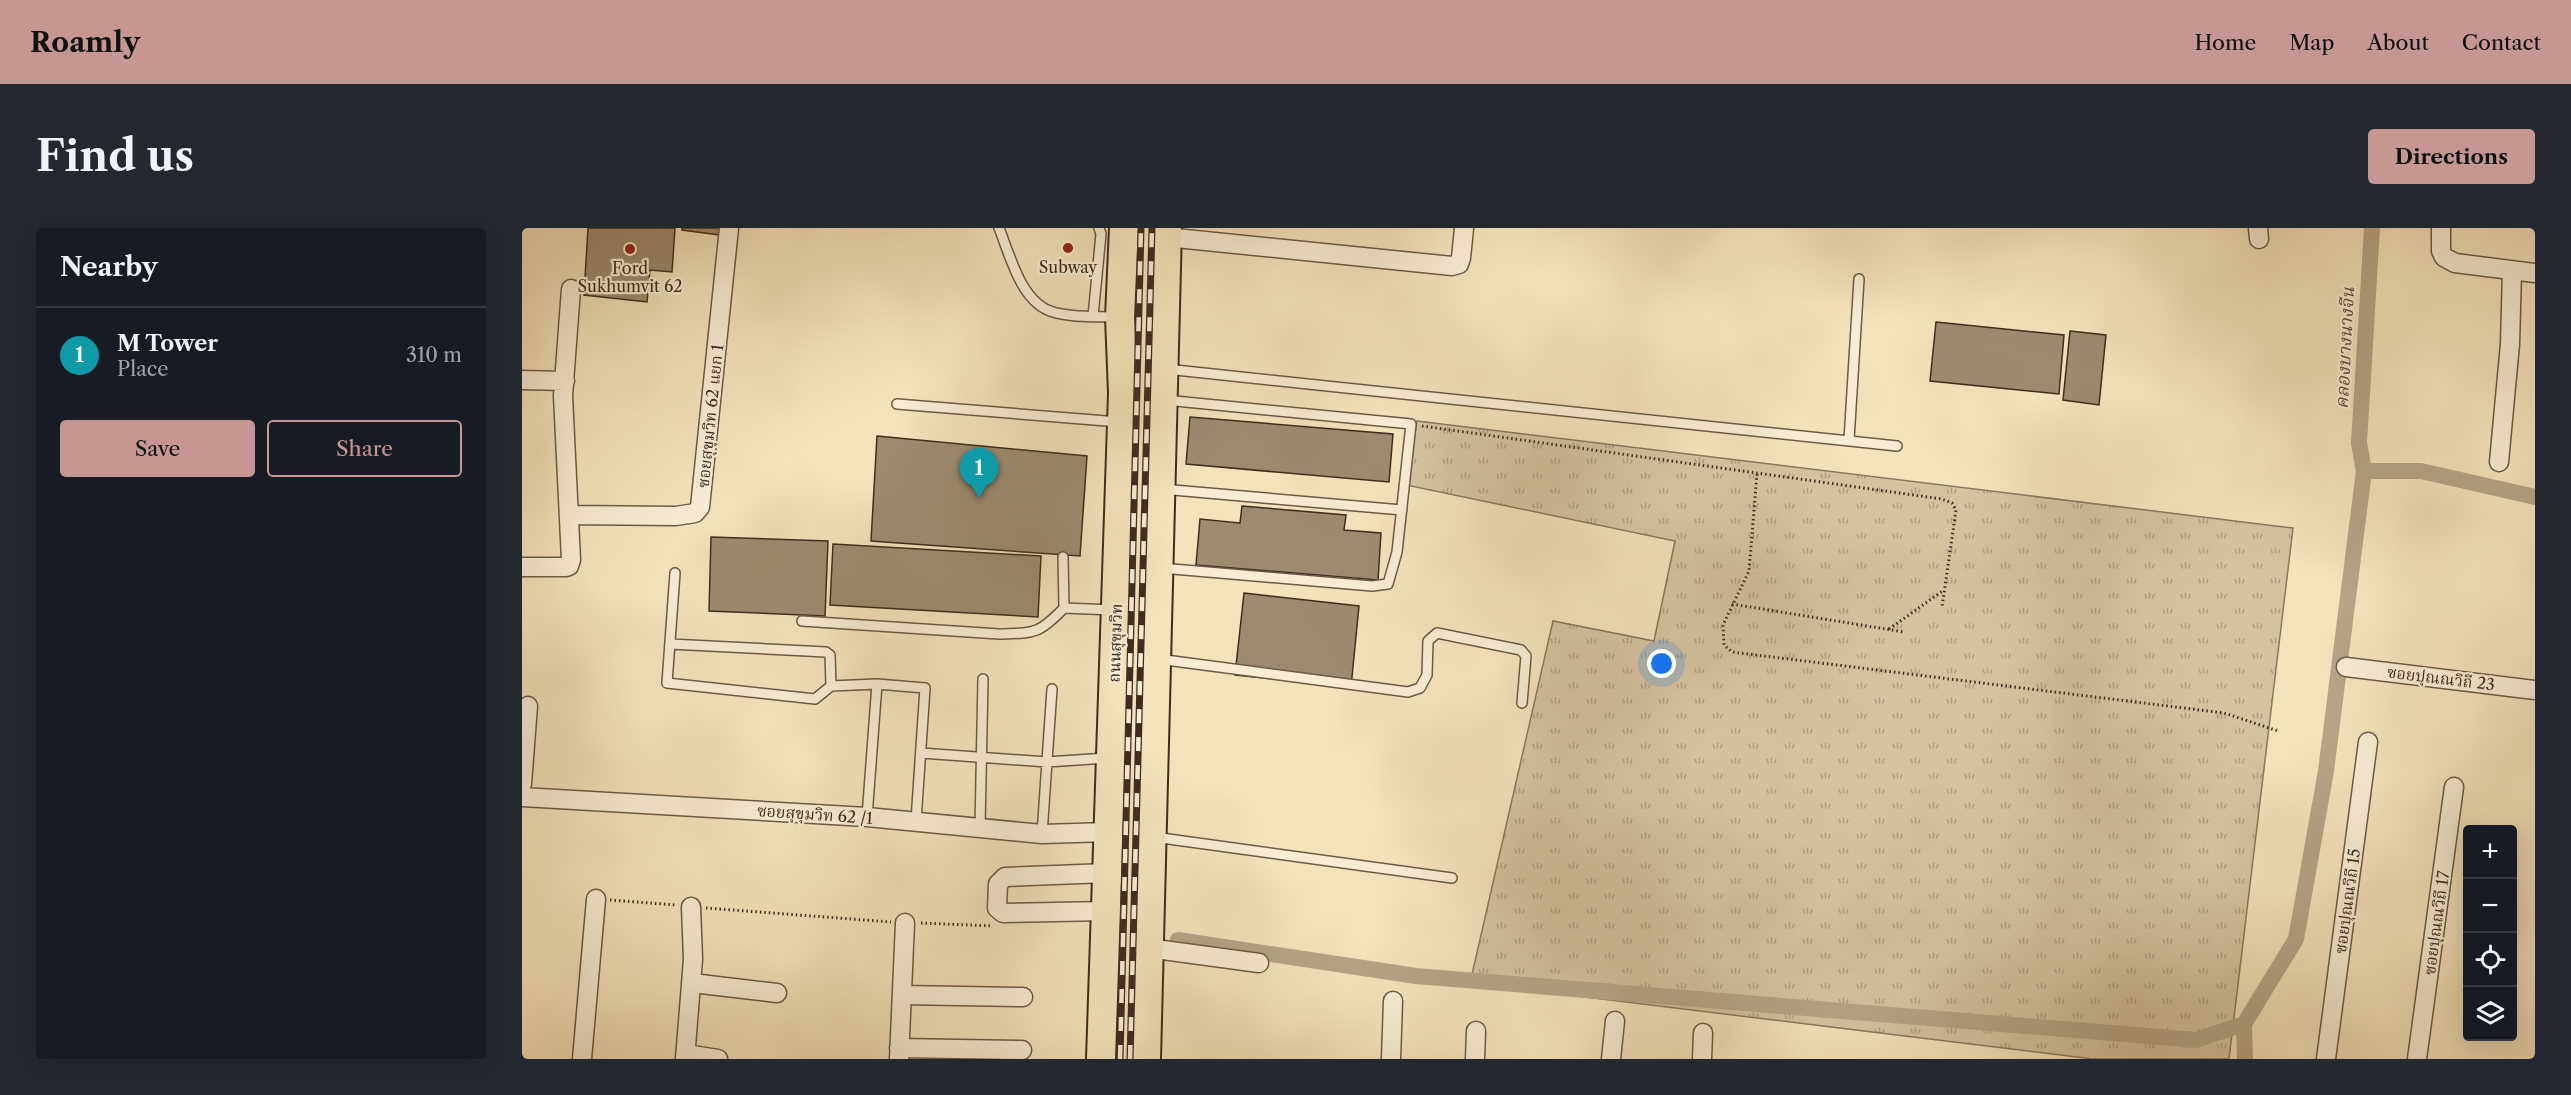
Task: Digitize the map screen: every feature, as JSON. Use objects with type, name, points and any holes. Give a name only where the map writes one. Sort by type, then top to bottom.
[{"type":"main road","name":"ถนนสุขุมวิท","points":[[1101,1059],[1122,422],[1107,317],[1115,260],[1124,228]]},
{"type":"main road","points":[[1146,1059],[1167,233]]},
{"type":"street","name":"ซอยสุขุมวิท 62 แยก 1","points":[[569,515],[676,516],[695,513],[700,507],[729,228]]},
{"type":"street","points":[[1167,233],[1452,266],[1459,264],[1461,258],[1464,228]]},
{"type":"street","points":[[2441,228],[2441,251],[2444,258],[2455,263],[2535,273]]},
{"type":"street","points":[[2499,462],[2510,344],[2512,271]]},
{"type":"street","points":[[522,567],[569,566],[565,381],[571,289]]},
{"type":"street","points":[[522,380],[565,381]]},
{"type":"street","name":"ซอยปุณณวิถี 23","points":[[2346,667],[2535,690]]},
{"type":"street","points":[[522,784],[528,706]]},
{"type":"street","name":"ซอยปุณณวิถี 15","points":[[2326,1059],[2368,742]]},
{"type":"street","name":"ซอยปุณณวิถี 17","points":[[2417,1059],[2454,788]]},
{"type":"street","name":"ซอยสุขุมวิท 62 /1","points":[[522,797],[867,817],[1042,834],[1108,832]]},
{"type":"street","points":[[1106,911],[1003,913],[997,908],[998,884],[1005,877],[1107,873]]},
{"type":"street","points":[[582,1059],[597,899]]},
{"type":"street","points":[[691,907],[693,959],[685,1057],[718,1059]]},
{"type":"street","points":[[906,923],[899,1054],[1022,1050]]},
{"type":"street","points":[[1148,948],[1259,963]]},
{"type":"street","points":[[692,983],[777,993]]},
{"type":"street","points":[[902,994],[1023,997]]},
{"type":"street","points":[[1391,1059],[1393,1000]]},
{"type":"street","points":[[1611,1059],[1615,1021]]},
{"type":"street","points":[[1474,1059],[1476,1031]]},
{"type":"street","points":[[1701,1059],[1703,1033]]},
{"type":"lane","points":[[999,228],[1023,285],[1034,300],[1053,312],[1107,317],[1099,228]]},
{"type":"lane","points":[[1100,244],[1115,260]]},
{"type":"lane","points":[[1849,440],[1859,279]]},
{"type":"lane","points":[[1164,368],[1898,446]]},
{"type":"lane","points":[[1158,567],[1372,586],[1388,584],[1397,552],[1411,424],[1163,400]]},
{"type":"lane","points":[[897,404],[1122,422]]},
{"type":"lane","points":[[1160,489],[1402,510]]},
{"type":"lane","points":[[802,621],[999,634],[1032,633],[1047,626],[1064,608],[1063,557]]},
{"type":"lane","points":[[675,573],[667,683],[815,699],[831,686],[877,684],[925,688],[916,821]]},
{"type":"lane","points":[[1064,608],[1116,610]]},
{"type":"lane","points":[[1156,658],[1408,692],[1420,688],[1427,675],[1428,640],[1437,633],[1521,650],[1526,656],[1522,703]]},
{"type":"lane","points":[[670,644],[826,652],[830,655],[831,686]]},
{"type":"lane","points":[[980,827],[983,679]]},
{"type":"lane","points":[[867,817],[877,684]]},
{"type":"lane","points":[[1042,834],[1052,689]]},
{"type":"lane","points":[[921,753],[1047,762],[1111,757]]},
{"type":"lane","points":[[1151,837],[1452,878]]},
{"type":"path","points":[[1411,424],[1942,499],[1952,503],[1956,510],[1942,607]]},
{"type":"path","points":[[1757,474],[1749,571],[1723,625],[1724,645],[1732,652],[2224,713],[2278,731]]},
{"type":"path","points":[[1889,629],[1945,589]]},
{"type":"path","points":[[1732,604],[1904,632]]},
{"type":"path","points":[[597,899],[906,923],[1000,926]]},
{"type":"green space","points":[[1417,421],[2293,528],[2229,1059],[2093,1059],[1470,983],[1553,621],[1654,641],[1675,541],[1406,485]]},
{"type":"building","name":"Ford Sukhumvit 62","points":[[588,228],[675,228],[672,272],[650,270],[647,302],[584,295]]},
{"type":"building","points":[[682,228],[720,228],[719,235],[682,230]]},
{"type":"building","points":[[1936,322],[2064,335],[2059,394],[1930,381]]},
{"type":"building","points":[[2070,331],[2106,335],[2099,405],[2063,400]]},
{"type":"building","points":[[1190,417],[1393,434],[1389,482],[1186,464]]},
{"type":"building","points":[[877,436],[1087,456],[1080,556],[871,541]]},
{"type":"building","points":[[1242,506],[1346,515],[1344,530],[1381,533],[1378,580],[1196,565],[1200,519],[1240,523]]},
{"type":"building","points":[[711,537],[828,541],[825,616],[709,611]]},
{"type":"building","points":[[833,544],[1041,556],[1038,617],[830,605]]},
{"type":"building","points":[[1244,593],[1359,606],[1351,687],[1235,675]]},
{"type":"waterway","name":"คลองบางนางจีน","points":[[2245,1059],[2244,1024],[2296,939],[2326,771],[2364,471],[2359,443],[2372,228]]},
{"type":"waterway","points":[[2364,471],[2421,471],[2535,497]]},
{"type":"waterway","points":[[1178,940],[1416,976],[2196,1040],[2244,1024]]},
{"type":"railway","points":[[1120,1059],[1141,228]]},
{"type":"railway","points":[[1130,1059],[1152,228]]},
{"type":"place","name":"Subway","points":[[1068,248]]},
{"type":"place","name":"Ford Sukhumvit 62","points":[[630,249]]},
{"type":"place","name":"M Tower","points":[[979,498]]}]
